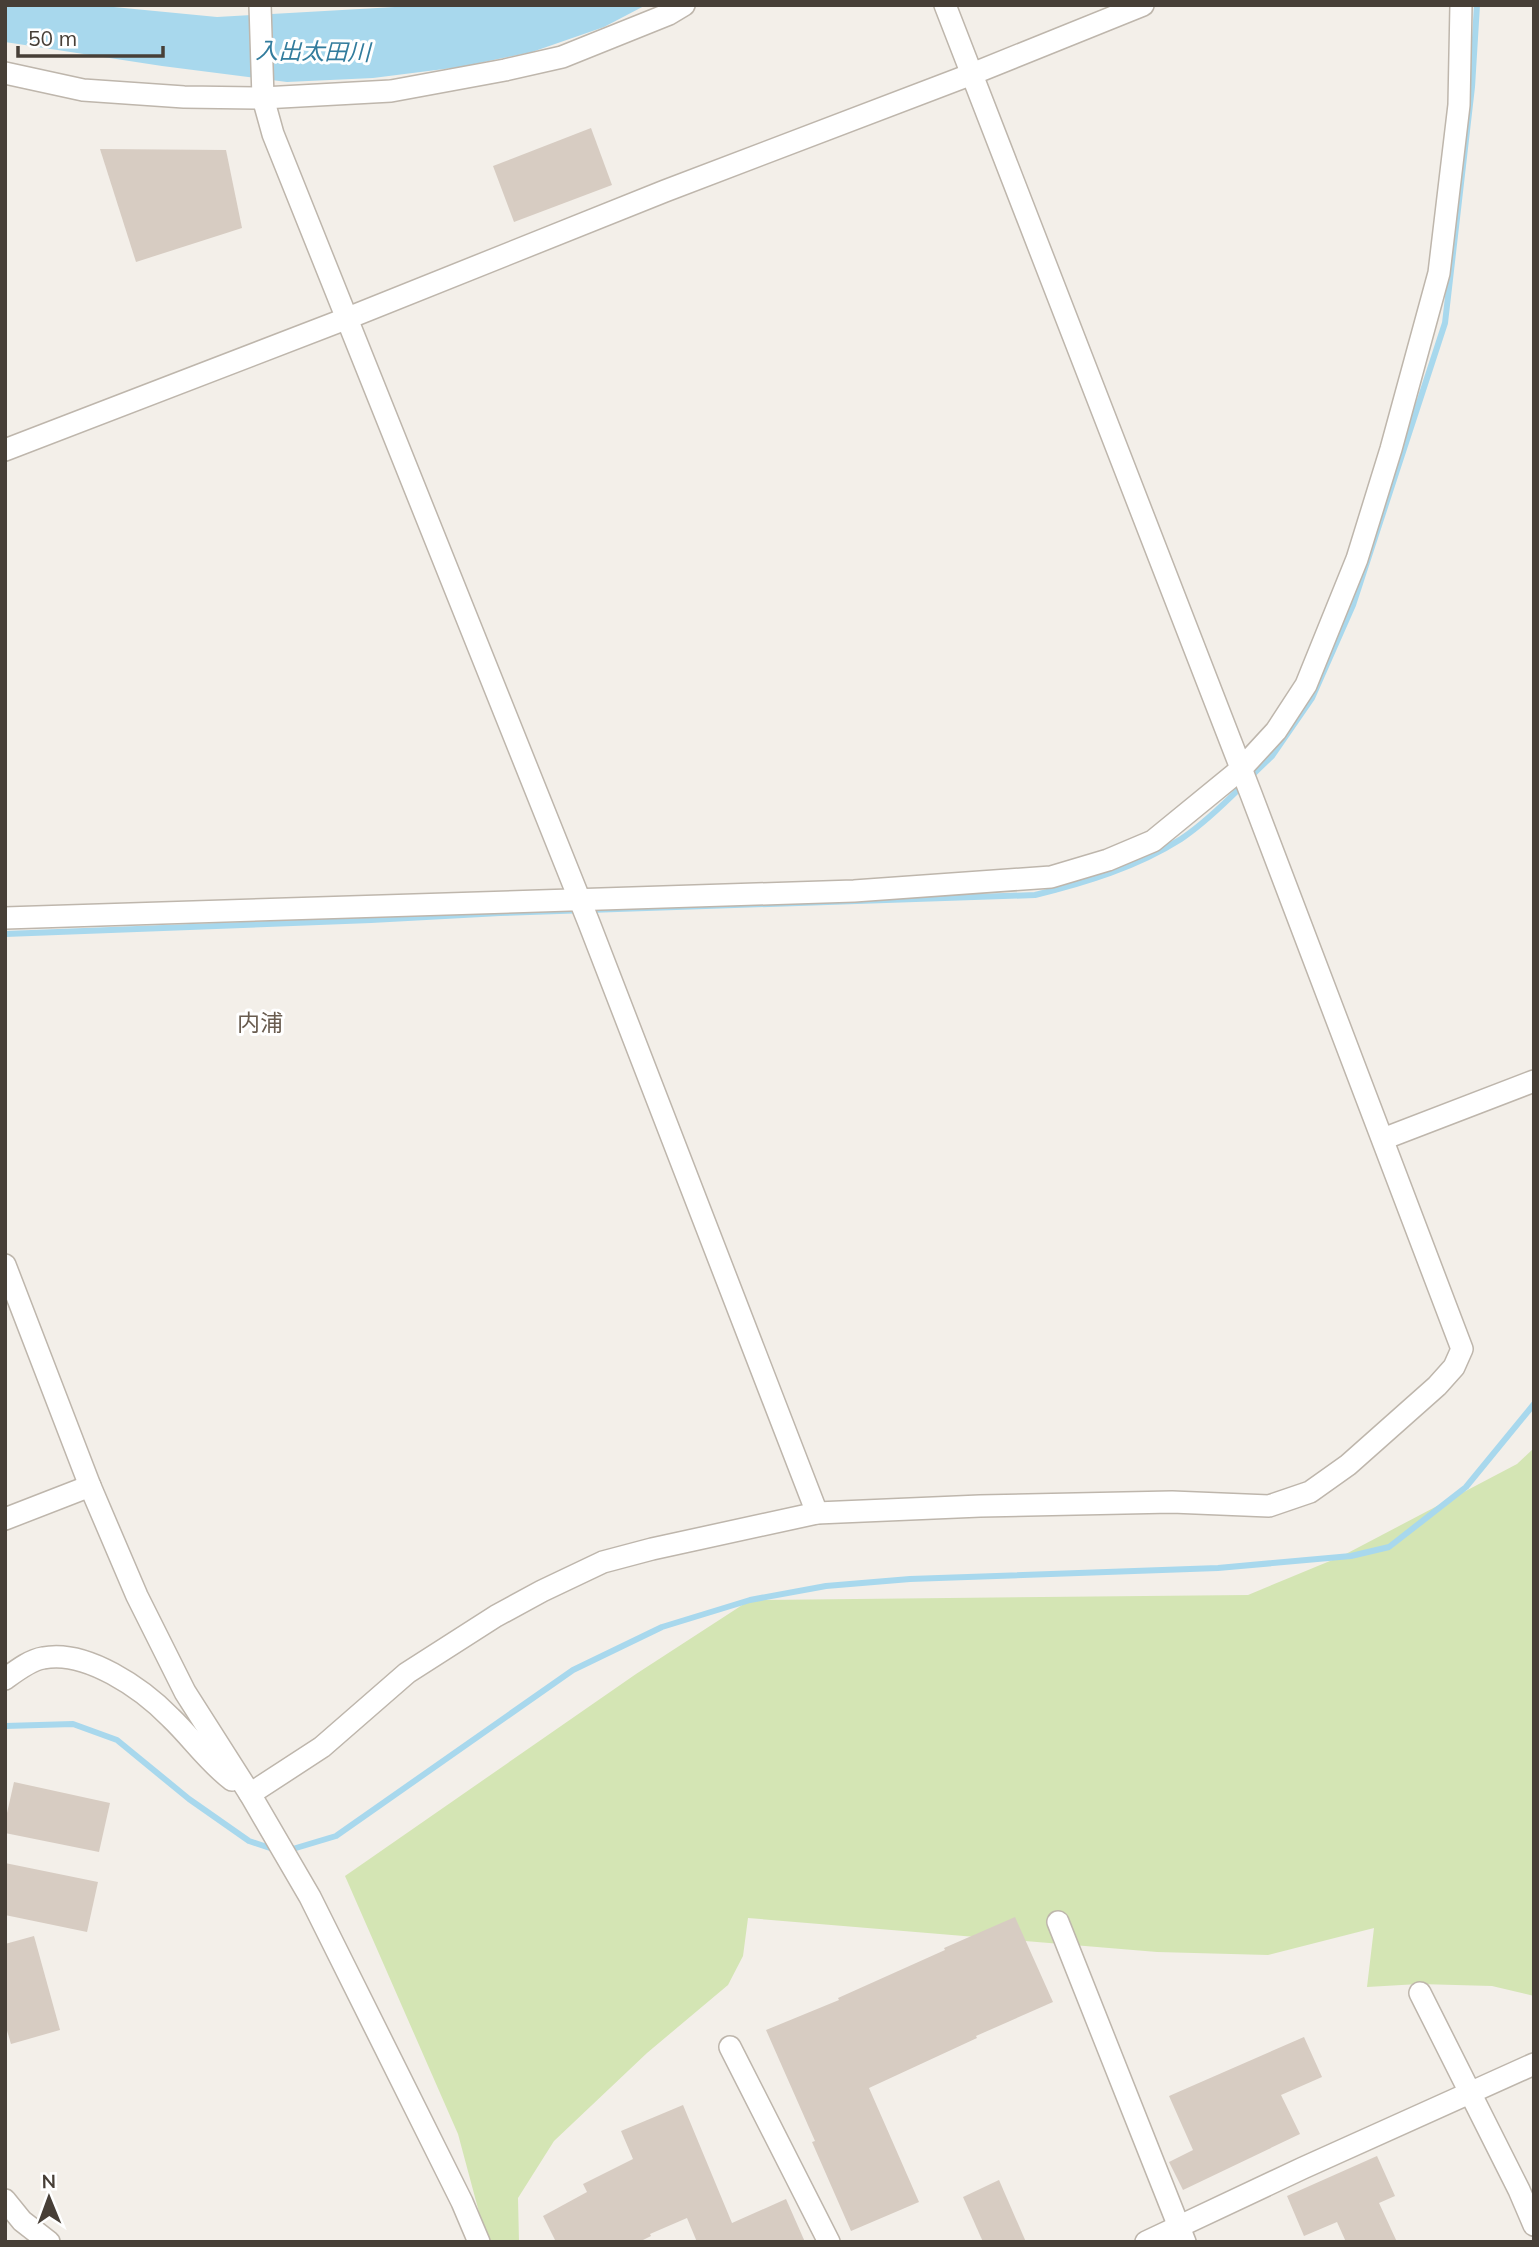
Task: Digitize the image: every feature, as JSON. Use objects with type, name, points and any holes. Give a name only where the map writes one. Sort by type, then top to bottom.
[{"type":"street","points":[[260,5],[263,98],[273,134],[589,923],[817,1513]]},
{"type":"street","points":[[5,73],[83,90],[184,97],[263,98],[391,90],[505,71],[562,57],[669,14],[684,5]]},
{"type":"street","points":[[250,1794],[322,1747],[407,1673],[496,1616],[603,1562],[817,1513],[1172,1502],[1269,1506],[1310,1492],[1349,1465],[1437,1386],[1454,1367],[1462,1349],[1251,794],[945,5]]},
{"type":"street","points":[[5,450],[1143,5]]},
{"type":"street","points":[[5,918],[855,891],[1051,877],[1108,860],[1153,841],[1241,770],[1276,730],[1306,685],[1357,559],[1391,449],[1439,273],[1458,105],[1461,5]]},
{"type":"street","points":[[1383,1139],[1534,1081]]},
{"type":"street","points":[[5,1265],[90,1486],[137,1596],[185,1692],[250,1794],[310,1897],[462,2202],[479,2242]]},
{"type":"street","points":[[5,1519],[90,1486]]},
{"type":"street","points":[[5,1679],[42,1658],[68,1658],[92,1664],[149,1698],[226,1776],[250,1794]]},
{"type":"street","points":[[1058,1922],[1182,2234]]},
{"type":"street","points":[[1420,1993],[1534,2225]]},
{"type":"street","points":[[730,2047],[829,2242]]},
{"type":"street","points":[[1146,2242],[1182,2234],[1469,2093],[1534,2064]]},
{"type":"street","points":[[5,2200],[22,2221],[49,2242]]},
{"type":"green space","points":[[1534,1448],[1534,1996],[1492,1986],[1419,1984],[1367,1987],[1374,1928],[1268,1955],[1157,1952],[748,1918],[743,1956],[728,1985],[647,2053],[554,2141],[518,2198],[519,2242],[487,2242],[458,2134],[345,1876],[636,1674],[750,1600],[1248,1595],[1342,1556],[1517,1464]]},
{"type":"water","name":"入出太田川","points":[[5,5],[93,5],[217,17],[430,5],[646,5],[604,27],[532,52],[460,67],[373,78],[287,82],[5,42]]},
{"type":"building","points":[[591,128],[612,185],[514,222],[493,166]]},
{"type":"building","points":[[100,149],[226,150],[242,228],[136,262]]},
{"type":"building","points":[[14,1782],[110,1803],[99,1852],[5,1833]]},
{"type":"building","points":[[5,1863],[98,1882],[87,1932],[5,1915]]},
{"type":"building","points":[[1015,1917],[1053,2002],[869,2088],[919,2202],[851,2231],[766,2030],[839,2000],[838,1998],[945,1950],[944,1948]]},
{"type":"building","points":[[34,1936],[60,2030],[11,2044],[5,2024],[5,1944]]},
{"type":"building","points":[[1304,2037],[1322,2077],[1281,2095],[1300,2134],[1183,2190],[1169,2162],[1193,2150],[1169,2096]]},
{"type":"building","points":[[683,2105],[732,2223],[786,2199],[805,2242],[697,2242],[687,2218],[650,2234],[651,2236],[639,2242],[556,2242],[543,2216],[587,2192],[583,2184],[633,2159],[621,2131]]},
{"type":"building","points":[[1377,2156],[1395,2196],[1379,2203],[1397,2242],[1346,2242],[1337,2222],[1304,2236],[1287,2196]]},
{"type":"building","points":[[999,2180],[1026,2242],[983,2242],[963,2197]]},
{"type":"waterway","points":[[1249,778],[1272,756],[1312,698],[1353,605],[1445,323],[1472,87],[1477,5]]},
{"type":"waterway","points":[[5,934],[500,913],[1035,895],[1110,873],[1147,858],[1197,827],[1242,786]]},
{"type":"waterway","points":[[286,1851],[336,1836],[573,1670],[662,1627],[750,1600],[826,1586],[910,1579],[1218,1568],[1351,1556],[1389,1547],[1466,1487],[1534,1404]]},
{"type":"waterway","points":[[5,1726],[73,1724],[117,1740],[189,1799],[249,1841],[276,1850]]},
{"type":"district","name":"内浦","points":[[260,1022]]}]
